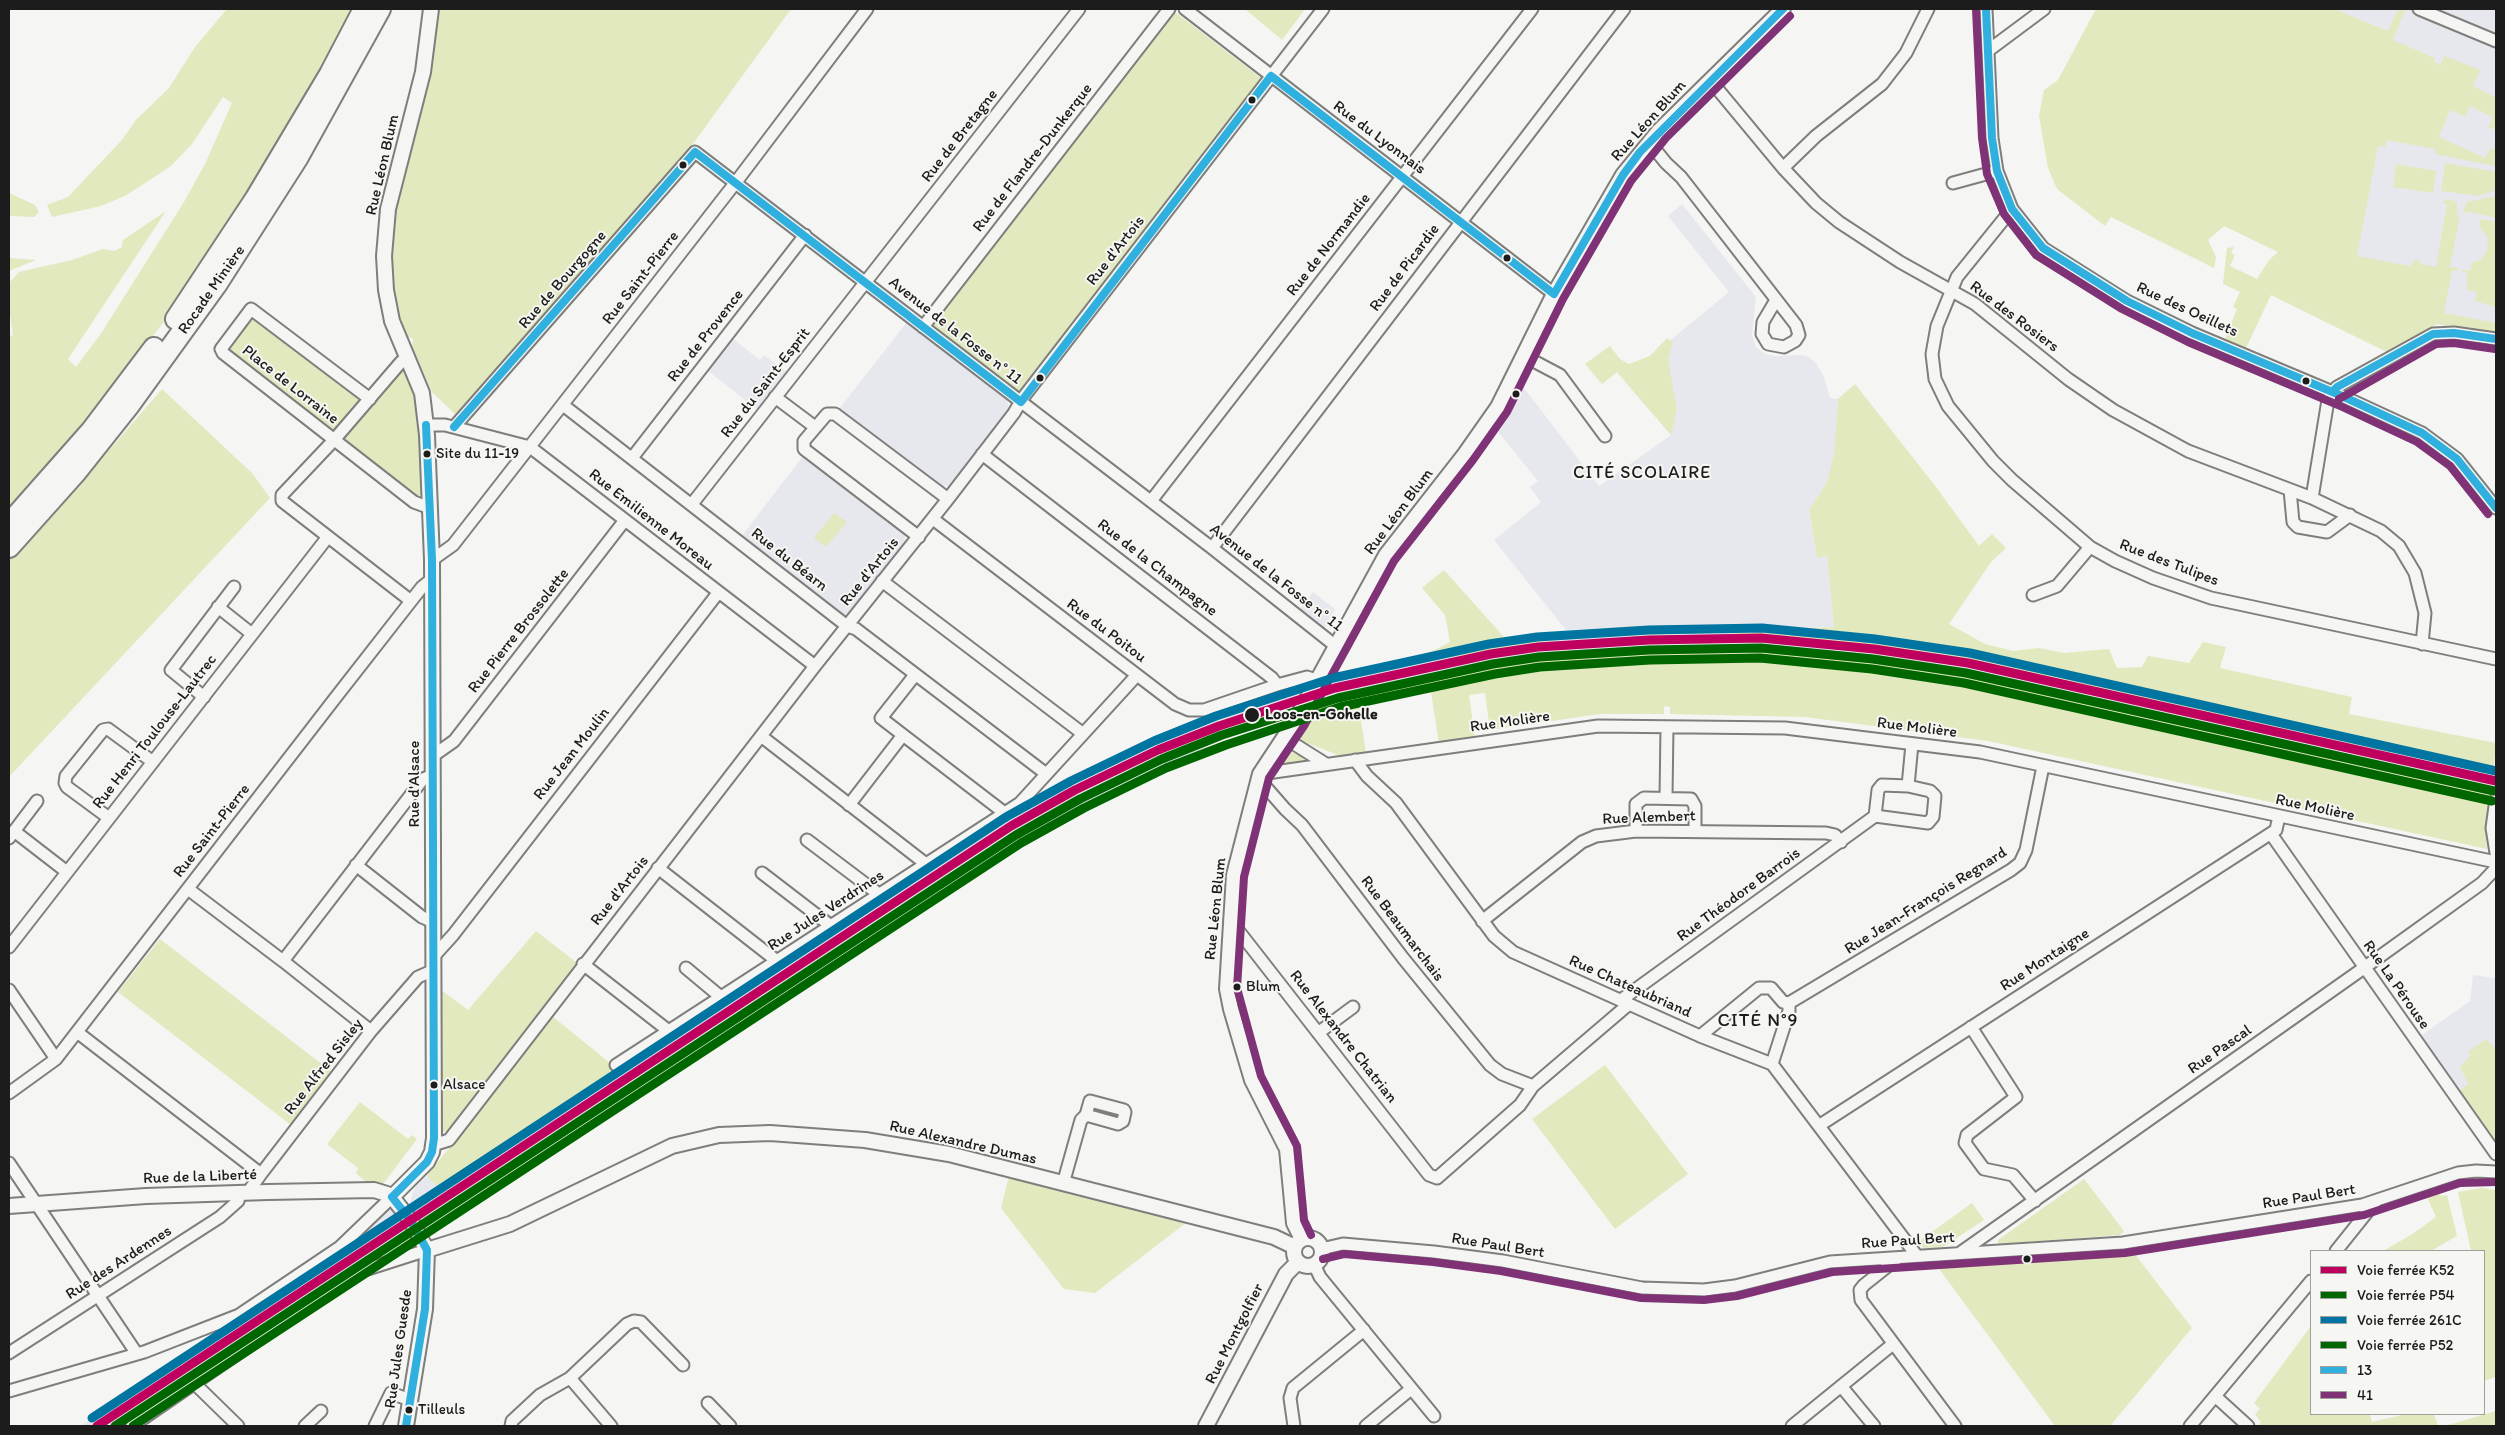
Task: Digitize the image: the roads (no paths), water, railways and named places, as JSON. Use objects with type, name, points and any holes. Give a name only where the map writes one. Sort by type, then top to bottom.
[{"type":"highway","name":"Rocade Minière","points":[[9,524],[92,430],[188,301],[260,191],[330,74],[364,9]]},
{"type":"highway","name":"Rocade Minière","points":[[9,547],[76,472],[130,404],[216,286],[298,156],[380,9]]},
{"type":"street","name":"Rue Léon Blum","points":[[408,357],[392,321],[386,290],[384,256],[388,209],[423,72],[430,9]]},
{"type":"street","name":"Rue Saint-Pierre","points":[[432,560],[453,545],[736,182],[867,9]]},
{"type":"street","name":"Rue de Bretagne","points":[[866,283],[1079,9]]},
{"type":"street","name":"Rue de Flandre-Dunkerque","points":[[923,327],[1169,9]]},
{"type":"street","name":"Rue du Lyonnais","points":[[1185,9],[1554,294]]},
{"type":"street","name":"Rue d'Artois","points":[[433,1145],[448,1140],[815,666],[933,519],[1323,9]]},
{"type":"street","name":"Rue de Normandie","points":[[1151,500],[1532,9]]},
{"type":"street","name":"Rue de Picardie","points":[[1212,548],[1624,9]]},
{"type":"street","name":"Rue Léon Blum","points":[[1294,1223],[1290,1162],[1284,1138],[1252,1080],[1231,1009],[1227,980],[1234,875],[1260,774],[1337,647],[1386,555],[1493,415],[1554,294],[1623,175],[1649,142],[1783,9]]},
{"type":"street","points":[[1784,168],[1816,136],[1882,84],[1906,53],[1928,9]]},
{"type":"street","name":"Rue des Oeillets","points":[[1986,9],[1992,138],[1997,171],[2012,209],[2043,248],[2127,301],[2192,333],[2404,424],[2442,447],[2467,470],[2496,508]]},
{"type":"street","points":[[1989,50],[2044,9]]},
{"type":"street","points":[[2419,9],[2496,41]]},
{"type":"street","name":"Rue des Rosiers","points":[[1710,80],[1784,168],[1816,203],[1839,222],[1900,262],[1975,304],[2068,379],[2119,414],[2188,451],[2312,498],[2381,531],[2399,546],[2417,579],[2423,601],[2424,626],[2422,644]]},
{"type":"street","points":[[1649,142],[1666,163],[1681,177],[1776,300]]},
{"type":"street","name":"Avenue de la Fosse n° 11","points":[[695,152],[1151,500],[1337,647]]},
{"type":"street","name":"Rue de Bourgogne","points":[[454,427],[695,152]]},
{"type":"street","points":[[1953,183],[1997,171]]},
{"type":"street","name":"Rue des Tulipes","points":[[2012,209],[1957,277],[1953,291],[1937,326],[1932,354],[1935,379],[1948,406],[1993,461],[2012,480],[2090,546],[2136,570],[2192,592],[2496,659]]},
{"type":"street","name":"Rue de Provence","points":[[632,458],[805,235]]},
{"type":"street","name":"Rue du Saint-Esprit","points":[[692,504],[866,283]]},
{"type":"street","name":"Place de Lorraine","points":[[370,399],[251,309],[221,349],[223,353],[414,502],[430,508]]},
{"type":"street","points":[[2312,498],[2328,400],[2337,387],[2433,334],[2454,333],[2496,339]]},
{"type":"street","points":[[1524,356],[1560,375],[1605,436]]},
{"type":"street","points":[[408,357],[401,362],[334,440],[282,495],[282,501],[327,538],[411,601]]},
{"type":"street","name":"Rue d'Alsace","points":[[392,1197],[427,1162],[433,1145],[432,560],[426,425],[422,393],[408,357]]},
{"type":"street","points":[[775,397],[815,427]]},
{"type":"street","name":"Rue du Béarn","points":[[562,405],[848,626],[915,674],[1045,774]]},
{"type":"street","points":[[919,537],[804,449],[804,440],[827,414],[835,414],[948,499]]},
{"type":"street","name":"Rue Emilienne Moreau","points":[[426,425],[437,424],[454,427],[530,447],[815,666]]},
{"type":"street","name":"Rue de la Champagne","points":[[982,454],[1272,678],[1277,685]]},
{"type":"street","points":[[2290,490],[2293,522],[2298,527],[2328,532],[2350,515]]},
{"type":"street","name":"Rue du Poitou","points":[[933,519],[1175,704],[1189,710],[1204,710],[1277,685]]},
{"type":"street","name":"Rue Pierre Brossolette","points":[[432,753],[437,753],[454,741],[625,520]]},
{"type":"street","name":"Rue Henri Toulouse-Lautrec","points":[[9,947],[327,538]]},
{"type":"street","points":[[2033,595],[2057,586],[2090,546]]},
{"type":"street","name":"Rue Saint-Pierre","points":[[9,1092],[56,1060],[411,601],[432,579]]},
{"type":"street","points":[[882,581],[1082,733]]},
{"type":"street","points":[[204,697],[172,674],[172,668],[234,587]]},
{"type":"street","name":"Rue Jean Moulin","points":[[434,963],[453,935],[718,593]]},
{"type":"street","points":[[218,607],[252,634]]},
{"type":"street","points":[[915,674],[881,718],[1002,811],[1004,815]]},
{"type":"street","name":"Rue Jules Verdrines","points":[[616,1065],[670,1032],[1020,804],[1082,733],[1137,675]]},
{"type":"street","points":[[1277,685],[1307,677],[1316,680]]},
{"type":"street","name":"Rue Molière","points":[[1260,774],[1598,726],[1785,728],[1980,752],[2496,862]]},
{"type":"street","points":[[1666,798],[1667,727]]},
{"type":"street","points":[[109,818],[67,787],[64,783],[66,776],[103,730],[108,729],[153,762]]},
{"type":"street","points":[[849,805],[903,735]]},
{"type":"street","points":[[761,736],[926,864]]},
{"type":"street","points":[[1283,737],[1326,764]]},
{"type":"street","points":[[1908,786],[1912,744]]},
{"type":"street","name":"Rue Chateaubriand","points":[[1355,760],[1367,776],[1396,803],[1494,936],[1512,952],[1700,1036],[1772,1064]]},
{"type":"street","name":"Rue Jean-François Regnard","points":[[1789,1003],[2020,863],[2026,850],[2043,766]]},
{"type":"street","name":"Rue Beaumarchais","points":[[1260,774],[1264,784],[1285,809],[1302,825],[1403,958],[1490,1065],[1502,1074],[1533,1086]]},
{"type":"street","points":[[283,961],[423,779],[432,775]]},
{"type":"street","points":[[1882,785],[1908,786],[1930,791],[1934,796],[1934,817],[1928,823],[1875,816],[1878,790],[1882,785]]},
{"type":"street","points":[[1636,831],[1637,802],[1644,798],[1688,798],[1693,801],[1695,831]]},
{"type":"street","points":[[2496,799],[2492,828],[2496,853]]},
{"type":"street","points":[[37,801],[11,834],[67,872]]},
{"type":"street","name":"Rue Théodore Barrois","points":[[1430,1175],[1437,1178],[1450,1168],[1520,1104],[1533,1086],[1625,1002],[1875,816]]},
{"type":"street","points":[[2271,834],[2276,830],[2279,816]]},
{"type":"street","name":"Rue Alembert","points":[[1482,920],[1588,839],[1607,833],[1636,831],[1826,833],[1835,835],[1841,842]]},
{"type":"street","name":"Rue La Pérouse","points":[[2271,834],[2496,1154]]},
{"type":"street","name":"Rue Montaigne","points":[[1820,1125],[2271,834]]},
{"type":"street","points":[[807,840],[880,895]]},
{"type":"street","points":[[356,865],[434,927],[453,935]]},
{"type":"street","points":[[658,868],[778,961]]},
{"type":"street","name":"Rue Pascal","points":[[1960,1254],[2364,968],[2485,880],[2496,868]]},
{"type":"street","points":[[762,873],[831,926]]},
{"type":"street","points":[[188,889],[371,1031]]},
{"type":"street","name":"Rue Alexandre Chatrian","points":[[1230,920],[1430,1175]]},
{"type":"street","name":"Rue Alfred Sisley","points":[[245,1193],[251,1188],[371,1031],[418,977],[434,963]]},
{"type":"street","points":[[584,964],[670,1032]]},
{"type":"street","points":[[686,968],[722,998]]},
{"type":"street","points":[[1700,1036],[1759,988],[1771,988],[1783,1002],[1789,1003],[1789,1011],[1772,1064],[1820,1125],[1917,1256]]},
{"type":"street","points":[[9,990],[56,1060]]},
{"type":"street","points":[[1318,1033],[1353,1007]]},
{"type":"street","points":[[1971,1027],[2016,1097],[1967,1135],[1965,1143],[1984,1169],[2013,1175],[2035,1201]]},
{"type":"street","points":[[77,1032],[261,1174]]},
{"type":"street","points":[[1063,1184],[1081,1120],[1086,1115]]},
{"type":"street","name":"Rue Alexandre Dumas","points":[[427,1250],[510,1224],[654,1153],[697,1139],[719,1135],[801,1134],[875,1141],[949,1154],[1299,1243]]},
{"type":"street","points":[[9,1163],[137,1354]]},
{"type":"street","name":"Rue Paul Bert","points":[[1322,1249],[1343,1244],[1466,1256],[1642,1288],[1686,1291],[1735,1286],[1830,1262],[2123,1243],[2362,1206],[2458,1173],[2476,1171],[2496,1172]]},
{"type":"street","name":"Rue de la Liberté","points":[[9,1206],[146,1196],[245,1193],[374,1190],[392,1197]]},
{"type":"street","name":"Rue des Ardennes","points":[[9,1353],[220,1217],[245,1193]]},
{"type":"street","points":[[9,1391],[137,1354],[239,1315],[293,1280],[340,1246],[392,1197],[411,1221],[427,1250],[355,1273],[132,1426]]},
{"type":"street","points":[[2337,1250],[2376,1201]]},
{"type":"street","points":[[1278,1239],[1294,1223]]},
{"type":"street","points":[[1294,1223],[1299,1243],[1294,1255],[1298,1262],[1306,1266],[1314,1264],[1321,1258],[1322,1249],[1316,1241],[1299,1243]]},
{"type":"street","name":"Rue Jules Guesde","points":[[406,1426],[425,1310],[427,1250]]},
{"type":"street","points":[[1898,1258],[1864,1285],[1859,1294],[1861,1300],[1955,1426]]},
{"type":"street","name":"Rue Montgolfier","points":[[1206,1426],[1286,1274],[1298,1262]]},
{"type":"street","points":[[1314,1264],[1320,1277],[1434,1416]]},
{"type":"street","points":[[2190,1426],[2310,1282]]},
{"type":"street","points":[[511,1426],[512,1421],[540,1395],[570,1378],[627,1324],[634,1321],[641,1322],[683,1365]]},
{"type":"street","points":[[1294,1426],[1290,1398],[1293,1388],[1364,1330]]},
{"type":"street","points":[[1792,1426],[1893,1344]]},
{"type":"street","points":[[570,1378],[611,1426]]},
{"type":"street","points":[[194,1383],[238,1426]]},
{"type":"street","points":[[1841,1386],[1874,1426]]},
{"type":"street","points":[[1366,1426],[1411,1389]]},
{"type":"street","points":[[375,1426],[391,1393],[410,1400]]},
{"type":"street","points":[[2215,1396],[2248,1426]]},
{"type":"street","points":[[708,1403],[730,1426]]},
{"type":"street","points":[[305,1426],[321,1411]]},
{"type":"rail line","name":"261C","points":[[92,1418],[1006,817],[1071,781],[1154,741],[1216,716],[1333,678],[1489,644],[1537,637],[1649,630],[1762,628],[1875,639],[1970,653],[2496,771]]},
{"type":"rail line","name":"K52","points":[[97,1426],[1011,826],[1075,790],[1158,750],[1219,726],[1335,688],[1491,654],[1538,647],[1649,640],[1761,638],[1874,649],[1968,663],[2496,781]]},
{"type":"rail line","name":"P54","points":[[115,1426],[1016,835],[1080,799],[1162,759],[1222,735],[1338,698],[1493,664],[1539,657],[1649,650],[1761,648],[1873,659],[1966,673],[2494,791]]},
{"type":"rail line","name":"P52","points":[[133,1426],[1021,843],[1084,808],[1166,768],[1226,745],[1340,707],[1495,674],[1540,667],[1650,660],[1760,658],[1872,669],[1964,683],[2492,801]]},
{"type":"place","name":"Site du 11-19","points":[[427,454]]},
{"type":"place","name":"Loos-en-Gohelle","points":[[1252,715]]},
{"type":"place","name":"Blum","points":[[1237,987]]},
{"type":"place","name":"Alsace","points":[[434,1085]]},
{"type":"place","name":"Tilleuls","points":[[409,1410]]},
{"type":"district","name":"CITÉ SCOLAIRE","points":[[1642,473]]},
{"type":"district","name":"CITÉ N°9","points":[[1758,1021]]}]
